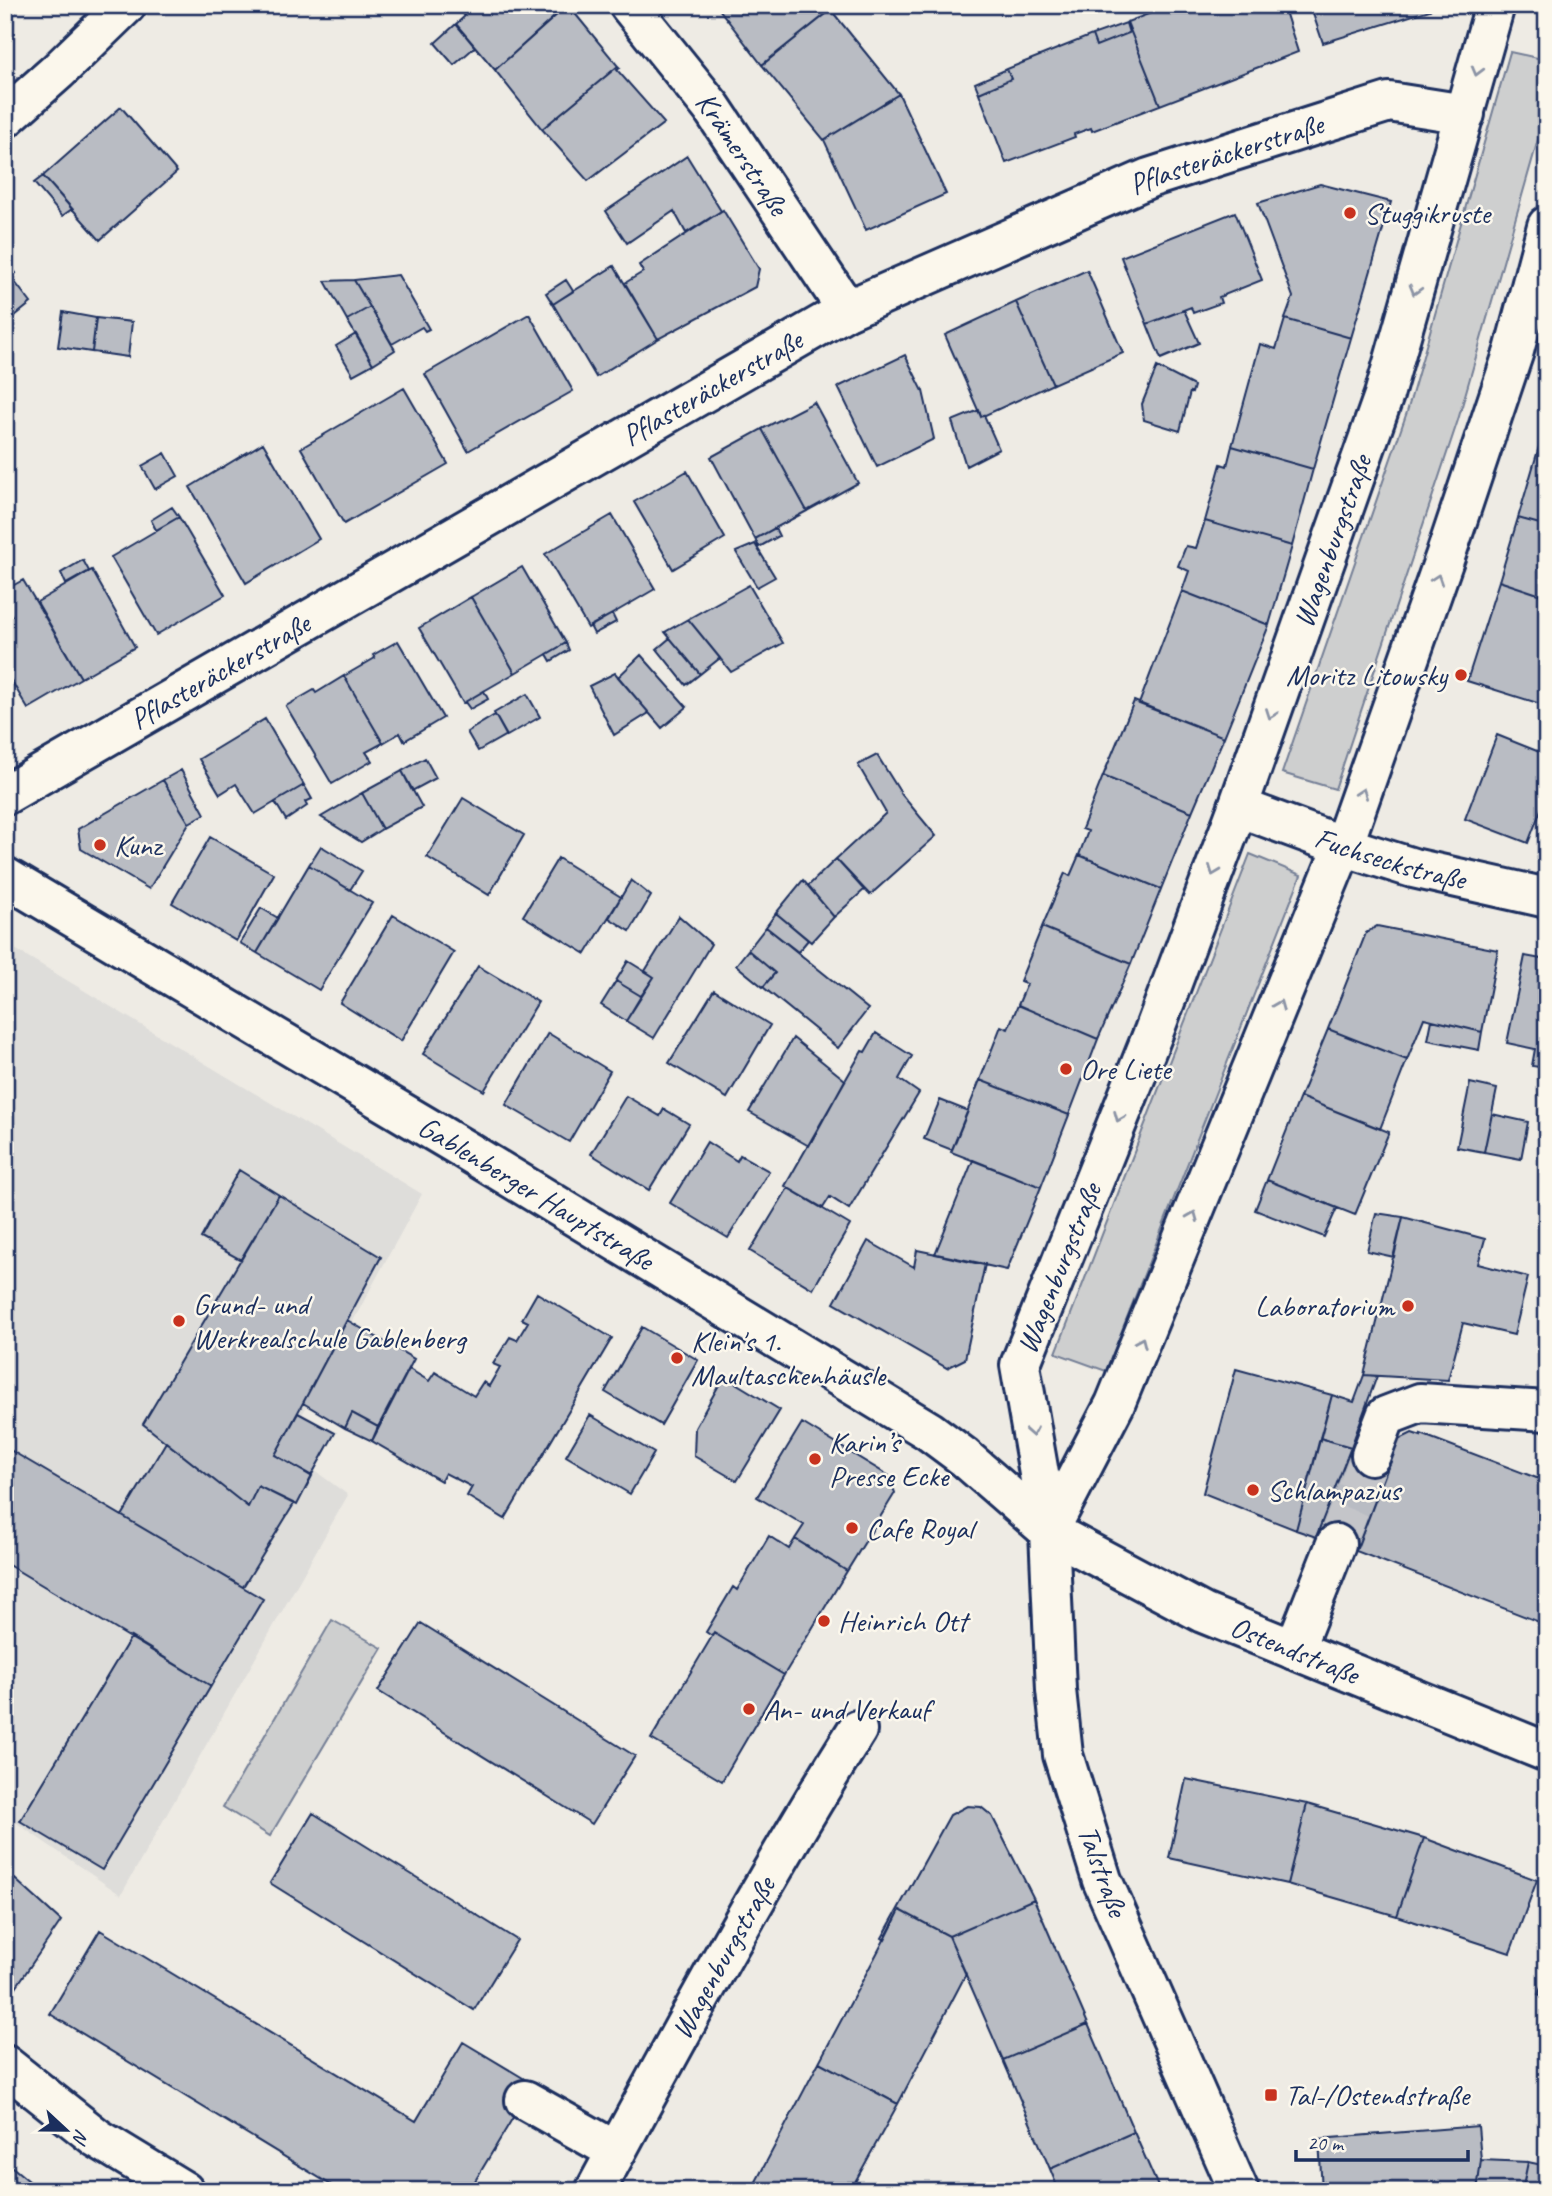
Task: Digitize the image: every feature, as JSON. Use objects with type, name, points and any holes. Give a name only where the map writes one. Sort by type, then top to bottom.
[{"type":"street","points":[[5,118],[127,5]]},
{"type":"street","name":"Krämerstraße","points":[[629,5],[712,108],[847,310]]},
{"type":"street","name":"Wagenburgstraße","points":[[1049,1531],[1020,1365],[1154,1031],[1238,807],[1384,395],[1494,5]]},
{"type":"street","name":"Pflasteräckerstraße","points":[[5,795],[847,310],[1149,178],[1389,102],[1465,114]]},
{"type":"street","points":[[1049,1531],[1115,1404],[1343,846],[1451,541],[1514,351],[1547,226]]},
{"type":"street","name":"Fuchseckstraße","points":[[1238,807],[1343,846],[1413,868],[1547,898]]},
{"type":"street","name":"Gablenberger Hauptstraße","points":[[5,877],[929,1430],[1049,1531]]},
{"type":"street","points":[[1371,1455],[1386,1416],[1420,1403],[1547,1410]]},
{"type":"street","name":"Ostendstraße","points":[[1049,1531],[1203,1613],[1547,1752]]},
{"type":"street","name":"Talstraße","points":[[1049,1531],[1056,1690],[1063,1755],[1102,1880],[1239,2191]]},
{"type":"street","points":[[1294,1650],[1336,1544]]},
{"type":"street","name":"Wagenburgstraße","points":[[595,2191],[648,2090],[794,1831],[857,1730]]},
{"type":"street","points":[[5,2065],[97,2138],[184,2191]]},
{"type":"street","points":[[524,2100],[617,2151]]},
{"type":"shaded area","points":[[1510,52],[1547,60],[1547,108],[1458,420],[1335,789],[1282,773],[1407,412]]},
{"type":"shaded area","points":[[1250,854],[1301,875],[1106,1371],[1056,1353]]},
{"type":"shaded area","name":"Grund- und Werkrealschule Gablenberg","points":[[5,943],[422,1194],[284,1448],[348,1495],[121,1895],[5,1815]]},
{"type":"shaded area","points":[[332,1620],[382,1648],[270,1836],[223,1807]]},
{"type":"building","points":[[5,5],[22,5],[5,20]]},
{"type":"building","points":[[460,5],[562,5],[564,8],[495,70],[456,24],[465,16],[457,8]]},
{"type":"building","points":[[568,5],[618,66],[542,129],[495,70]]},
{"type":"building","points":[[716,5],[827,5],[831,10],[762,65]]},
{"type":"building","points":[[1172,5],[1283,5],[1298,52],[1160,105],[1127,22]]},
{"type":"building","points":[[1310,5],[1434,5],[1430,10],[1323,43]]},
{"type":"building","points":[[831,10],[899,94],[824,140],[762,65]]},
{"type":"building","points":[[1127,22],[1160,105],[1092,131],[1091,128],[1074,134],[1075,137],[1006,163],[979,93],[1011,79],[1007,69],[1092,35],[1096,46],[1129,33]]},
{"type":"building","points":[[1126,23],[1129,33],[1096,46],[1092,35]]},
{"type":"building","points":[[456,24],[475,47],[454,65],[435,43]]},
{"type":"building","points":[[618,66],[620,68],[617,70],[664,123],[588,181],[542,129]]},
{"type":"building","points":[[1007,69],[1011,79],[979,93],[975,83]]},
{"type":"building","points":[[899,94],[946,194],[866,230],[824,140]]},
{"type":"building","points":[[121,107],[177,172],[100,240],[43,176]]},
{"type":"building","points":[[687,156],[721,211],[686,233],[674,211],[627,243],[606,211]]},
{"type":"building","points":[[43,176],[72,209],[62,216],[34,183]]},
{"type":"building","points":[[1320,184],[1391,202],[1351,338],[1285,319],[1293,297],[1258,203]]},
{"type":"building","points":[[723,210],[759,269],[755,287],[658,339],[625,283],[643,272],[639,265]]},
{"type":"building","points":[[1235,212],[1262,280],[1219,297],[1221,303],[1193,313],[1191,307],[1147,324],[1121,257]]},
{"type":"building","points":[[5,260],[16,273],[11,277],[31,303],[5,324]]},
{"type":"building","points":[[614,266],[658,339],[596,377],[553,304]]},
{"type":"building","points":[[1087,270],[1123,353],[1053,384],[1016,302]]},
{"type":"building","points":[[398,275],[429,329],[425,331],[422,327],[392,344],[354,280]]},
{"type":"building","points":[[354,280],[370,307],[347,320],[325,281]]},
{"type":"building","points":[[566,280],[573,291],[553,304],[546,293]]},
{"type":"building","points":[[1016,302],[1053,384],[981,417],[945,335]]},
{"type":"building","points":[[370,307],[395,350],[373,364],[347,320]]},
{"type":"building","points":[[1184,310],[1199,343],[1161,359],[1147,324]]},
{"type":"building","points":[[63,312],[96,318],[92,352],[58,347]]},
{"type":"building","points":[[529,314],[573,391],[468,451],[425,374]]},
{"type":"building","points":[[96,318],[132,322],[128,357],[92,352]]},
{"type":"building","points":[[1285,319],[1351,338],[1313,469],[1232,446],[1260,344],[1276,349]]},
{"type":"building","points":[[356,334],[373,364],[353,375],[336,346]]},
{"type":"building","points":[[905,355],[923,391],[934,439],[877,467],[838,387]]},
{"type":"building","points":[[1157,367],[1194,386],[1180,431],[1144,420],[1142,404]]},
{"type":"building","points":[[404,388],[448,464],[344,524],[301,448]]},
{"type":"building","points":[[814,402],[858,483],[807,511],[762,429]]},
{"type":"building","points":[[979,410],[981,417],[984,415],[999,449],[966,466],[952,421]]},
{"type":"building","points":[[1547,423],[1547,526],[1518,518]]},
{"type":"building","points":[[762,429],[807,511],[755,539],[711,457]]},
{"type":"building","points":[[263,443],[319,539],[246,583],[190,487]]},
{"type":"building","points":[[1232,446],[1313,469],[1292,546],[1205,521],[1221,464],[1227,466]]},
{"type":"building","points":[[165,453],[178,476],[155,489],[142,466]]},
{"type":"building","points":[[687,471],[725,538],[673,569],[634,502]]},
{"type":"building","points":[[172,507],[179,517],[156,530],[151,520]]},
{"type":"building","points":[[612,515],[655,589],[588,628],[545,554]]},
{"type":"building","points":[[179,517],[225,595],[156,635],[111,557]]},
{"type":"building","points":[[1518,518],[1547,526],[1547,597],[1499,581]]},
{"type":"building","points":[[1205,521],[1292,546],[1269,625],[1182,591],[1189,571],[1178,566],[1186,546],[1196,548]]},
{"type":"building","points":[[775,528],[779,536],[759,547],[755,539]]},
{"type":"building","points":[[755,544],[775,577],[757,587],[736,552]]},
{"type":"building","points":[[83,560],[89,571],[66,584],[61,573]]},
{"type":"building","points":[[522,567],[566,643],[515,673],[471,597]]},
{"type":"building","points":[[92,570],[135,647],[81,678],[37,602]]},
{"type":"building","points":[[23,580],[81,678],[28,709],[5,670],[5,620],[12,616],[5,605],[5,590]]},
{"type":"building","points":[[1499,581],[1547,597],[1547,706],[1467,681]]},
{"type":"building","points":[[749,585],[783,643],[731,672],[688,619]]},
{"type":"building","points":[[1182,591],[1269,625],[1224,737],[1139,704]]},
{"type":"building","points":[[471,597],[515,673],[463,703],[419,628]]},
{"type":"building","points":[[612,614],[616,622],[594,634],[590,626]]},
{"type":"building","points":[[688,619],[720,658],[700,674],[665,632]]},
{"type":"building","points":[[670,638],[700,674],[686,685],[657,649]]},
{"type":"building","points":[[398,641],[443,718],[404,741],[400,733],[383,743],[344,676]]},
{"type":"building","points":[[566,643],[569,650],[551,661],[547,654]]},
{"type":"building","points":[[641,655],[687,707],[662,728],[618,677]]},
{"type":"building","points":[[615,673],[649,713],[614,735],[589,686]]},
{"type":"building","points":[[344,676],[383,743],[366,752],[372,761],[332,784],[286,706],[314,690],[316,693]]},
{"type":"building","points":[[484,691],[488,699],[470,709],[465,702]]},
{"type":"building","points":[[527,694],[540,717],[507,736],[494,713]]},
{"type":"building","points":[[1134,701],[1224,737],[1192,812],[1103,776]]},
{"type":"building","points":[[495,715],[506,735],[478,751],[467,732]]},
{"type":"building","points":[[265,719],[304,785],[255,814],[236,784],[220,794],[199,759]]},
{"type":"building","points":[[1497,735],[1547,755],[1547,794],[1528,843],[1465,819]]},
{"type":"building","points":[[877,755],[902,795],[936,836],[870,895],[836,859],[886,813],[858,765]]},
{"type":"building","points":[[425,758],[436,778],[412,791],[402,771]]},
{"type":"building","points":[[181,770],[205,814],[189,823],[163,780]]},
{"type":"building","points":[[402,771],[422,807],[382,829],[362,793]]},
{"type":"building","points":[[1103,776],[1192,812],[1161,889],[1079,855],[1088,831],[1082,829]]},
{"type":"building","points":[[163,780],[189,823],[149,889],[81,849],[78,829]]},
{"type":"building","points":[[304,785],[312,799],[305,802],[307,806],[286,820],[275,802]]},
{"type":"building","points":[[362,793],[382,829],[361,842],[321,817]]},
{"type":"building","points":[[463,798],[524,835],[489,895],[427,857]]},
{"type":"building","points":[[210,837],[274,874],[236,941],[172,903]]},
{"type":"building","points":[[321,846],[362,871],[350,890],[309,865]]},
{"type":"building","points":[[1079,855],[1161,889],[1131,964],[1042,927],[1065,873],[1070,876]]},
{"type":"building","points":[[558,858],[621,897],[586,954],[523,916]]},
{"type":"building","points":[[836,859],[864,890],[834,917],[808,886]]},
{"type":"building","points":[[309,865],[372,903],[319,990],[257,953]]},
{"type":"building","points":[[631,880],[651,896],[630,931],[609,918]]},
{"type":"building","points":[[803,880],[834,917],[811,942],[776,913]]},
{"type":"building","points":[[261,908],[278,918],[257,953],[240,943]]},
{"type":"building","points":[[776,913],[808,940],[798,952],[766,927]]},
{"type":"building","points":[[393,915],[454,952],[401,1041],[340,1003]]},
{"type":"building","points":[[679,916],[711,944],[654,1038],[626,1021],[654,977],[645,971]]},
{"type":"building","points":[[1377,926],[1498,950],[1482,1032],[1424,1018],[1407,1060],[1328,1029],[1366,933]]},
{"type":"building","points":[[766,927],[868,1009],[838,1048],[763,987],[775,973],[748,950]]},
{"type":"building","points":[[1042,927],[1131,964],[1098,1039],[1018,1005],[1027,984],[1020,981]]},
{"type":"building","points":[[748,950],[775,973],[763,987],[736,965]]},
{"type":"building","points":[[1525,956],[1547,960],[1547,1068],[1532,1066],[1535,1049],[1507,1043]]},
{"type":"building","points":[[628,961],[654,977],[641,996],[616,981]]},
{"type":"building","points":[[478,966],[538,1002],[484,1091],[423,1054]]},
{"type":"building","points":[[616,981],[641,996],[626,1021],[601,1005]]},
{"type":"building","points":[[714,990],[770,1025],[727,1098],[669,1063]]},
{"type":"building","points":[[1018,1005],[1098,1039],[1069,1115],[980,1080],[1001,1026],[1008,1029]]},
{"type":"building","points":[[1432,1020],[1482,1032],[1479,1050],[1428,1040]]},
{"type":"building","points":[[1328,1029],[1407,1060],[1380,1129],[1300,1097]]},
{"type":"building","points":[[548,1033],[610,1071],[569,1142],[506,1105]]},
{"type":"building","points":[[876,1033],[912,1056],[899,1079],[919,1093],[849,1209],[830,1197],[823,1208],[785,1186],[862,1051],[865,1052]]},
{"type":"building","points":[[793,1038],[845,1080],[809,1146],[749,1112]]},
{"type":"building","points":[[980,1080],[1069,1115],[1041,1187],[951,1152]]},
{"type":"building","points":[[1470,1083],[1497,1089],[1484,1152],[1457,1147]]},
{"type":"building","points":[[626,1096],[660,1116],[664,1109],[689,1124],[649,1190],[591,1154]]},
{"type":"building","points":[[1300,1097],[1389,1132],[1355,1215],[1267,1180]]},
{"type":"building","points":[[940,1100],[968,1111],[952,1150],[924,1139]]},
{"type":"building","points":[[1492,1114],[1528,1122],[1521,1159],[1484,1152]]},
{"type":"building","points":[[707,1142],[737,1161],[740,1155],[769,1171],[728,1238],[670,1203]]},
{"type":"building","points":[[973,1160],[1041,1187],[1007,1270],[935,1254]]},
{"type":"building","points":[[239,1170],[279,1195],[241,1260],[201,1238]]},
{"type":"building","points":[[1267,1180],[1337,1208],[1324,1237],[1255,1210]]},
{"type":"building","points":[[788,1188],[850,1225],[813,1289],[750,1251]]},
{"type":"building","points":[[279,1195],[381,1257],[275,1455],[312,1476],[297,1505],[258,1486],[248,1507],[143,1424]]},
{"type":"building","points":[[1376,1213],[1403,1217],[1394,1257],[1367,1251]]},
{"type":"building","points":[[1403,1217],[1485,1239],[1478,1264],[1528,1277],[1514,1335],[1463,1323],[1448,1380],[1364,1375]]},
{"type":"building","points":[[868,1241],[914,1267],[917,1250],[985,1264],[965,1359],[947,1368],[834,1303]]},
{"type":"building","points":[[537,1293],[612,1338],[505,1519],[467,1496],[472,1487],[445,1473],[441,1481],[372,1441],[409,1369],[429,1381],[435,1372],[474,1396],[483,1382],[489,1386],[500,1367],[493,1364],[510,1337],[517,1340],[528,1322],[522,1319]]},
{"type":"building","points":[[347,1320],[414,1359],[378,1427],[352,1413],[345,1428],[303,1403]]},
{"type":"building","points":[[642,1327],[698,1360],[661,1425],[605,1392]]},
{"type":"building","points":[[1236,1369],[1332,1395],[1296,1530],[1203,1493]]},
{"type":"building","points":[[1364,1375],[1377,1376],[1351,1447],[1320,1438],[1332,1395],[1354,1402]]},
{"type":"building","points":[[724,1376],[780,1410],[737,1481],[694,1456],[695,1428]]},
{"type":"building","points":[[298,1413],[335,1433],[311,1476],[275,1455]]},
{"type":"building","points":[[352,1413],[378,1427],[372,1441],[345,1428]]},
{"type":"building","points":[[590,1415],[654,1453],[630,1494],[566,1456]]},
{"type":"building","points":[[802,1423],[889,1476],[895,1493],[847,1571],[795,1539],[804,1525],[757,1497]]},
{"type":"building","points":[[1412,1433],[1421,1434],[1547,1482],[1547,1625],[1356,1551],[1398,1440]]},
{"type":"building","points":[[1320,1438],[1351,1447],[1316,1537],[1296,1530]]},
{"type":"building","points":[[166,1442],[248,1507],[258,1486],[294,1504],[243,1587],[122,1516]]},
{"type":"building","points":[[5,1447],[263,1599],[211,1686],[5,1563]]},
{"type":"building","points":[[1351,1447],[1390,1462],[1356,1551],[1316,1537]]},
{"type":"building","points":[[769,1536],[789,1549],[795,1539],[847,1571],[784,1675],[714,1633],[712,1636],[706,1632],[733,1587],[737,1590]]},
{"type":"building","points":[[421,1623],[635,1756],[592,1824],[378,1691]]},
{"type":"building","points":[[714,1633],[784,1675],[722,1781],[651,1739]]},
{"type":"building","points":[[131,1637],[211,1686],[102,1870],[20,1821]]},
{"type":"building","points":[[1186,1779],[1307,1804],[1287,1884],[1169,1858]]},
{"type":"building","points":[[1307,1804],[1424,1838],[1397,1916],[1287,1884]]},
{"type":"building","points":[[967,1806],[981,1807],[992,1816],[1034,1899],[949,1936],[900,1910],[885,1940],[882,1938],[950,1815]]},
{"type":"building","points":[[313,1813],[517,1940],[474,2010],[270,1883]]},
{"type":"building","points":[[1424,1838],[1537,1880],[1510,1953],[1397,1916]]},
{"type":"building","points":[[5,1870],[61,1921],[14,1990],[5,1982]]},
{"type":"building","points":[[1034,1899],[1088,2024],[1003,2060],[949,1936]]},
{"type":"building","points":[[900,1910],[949,1936],[966,1974],[898,2104],[819,2062]]},
{"type":"building","points":[[100,1930],[416,2121],[463,2042],[533,2084],[469,2191],[341,2191],[50,2014]]},
{"type":"building","points":[[1547,1973],[1547,1999],[1538,1995]]},
{"type":"building","points":[[1088,2024],[1134,2132],[1050,2169],[1003,2060]]},
{"type":"building","points":[[819,2062],[898,2104],[850,2191],[751,2191]]},
{"type":"building","points":[[1478,2126],[1481,2160],[1477,2191],[1322,2191],[1319,2139]]},
{"type":"building","points":[[1134,2132],[1160,2191],[1059,2191],[1050,2169]]},
{"type":"building","points":[[1481,2160],[1528,2162],[1522,2191],[1477,2191]]},
{"type":"building","points":[[5,2161],[41,2191],[5,2191]]},
{"type":"building","points":[[1528,2162],[1547,2166],[1547,2191],[1522,2191]]},
{"type":"tunnel","points":[[1336,1544],[1371,1455]]},
{"type":"place","name":"Stuggikruste","points":[[1350,213]]},
{"type":"place","name":"Moritz Litowsky","points":[[1461,675]]},
{"type":"place","name":"Kunz","points":[[100,845]]},
{"type":"place","name":"Ore Liete","points":[[1066,1069]]},
{"type":"place","name":"Laboratorium","points":[[1408,1306]]},
{"type":"place","name":"Grund- und Werkrealschule Gablenberg","points":[[179,1321]]},
{"type":"place","name":"Klein's 1. Maultaschenhäusle","points":[[677,1358]]},
{"type":"place","name":"Karin’s Presse Ecke","points":[[815,1459]]},
{"type":"place","name":"Schlampazius","points":[[1253,1490]]},
{"type":"place","name":"Cafe Royal","points":[[852,1528]]},
{"type":"place","name":"Heinrich Ott","points":[[824,1621]]},
{"type":"place","name":"An- und Verkauf","points":[[749,1709]]},
{"type":"place","name":"Tal-/Ostendstraße","points":[[1271,2095]]}]
